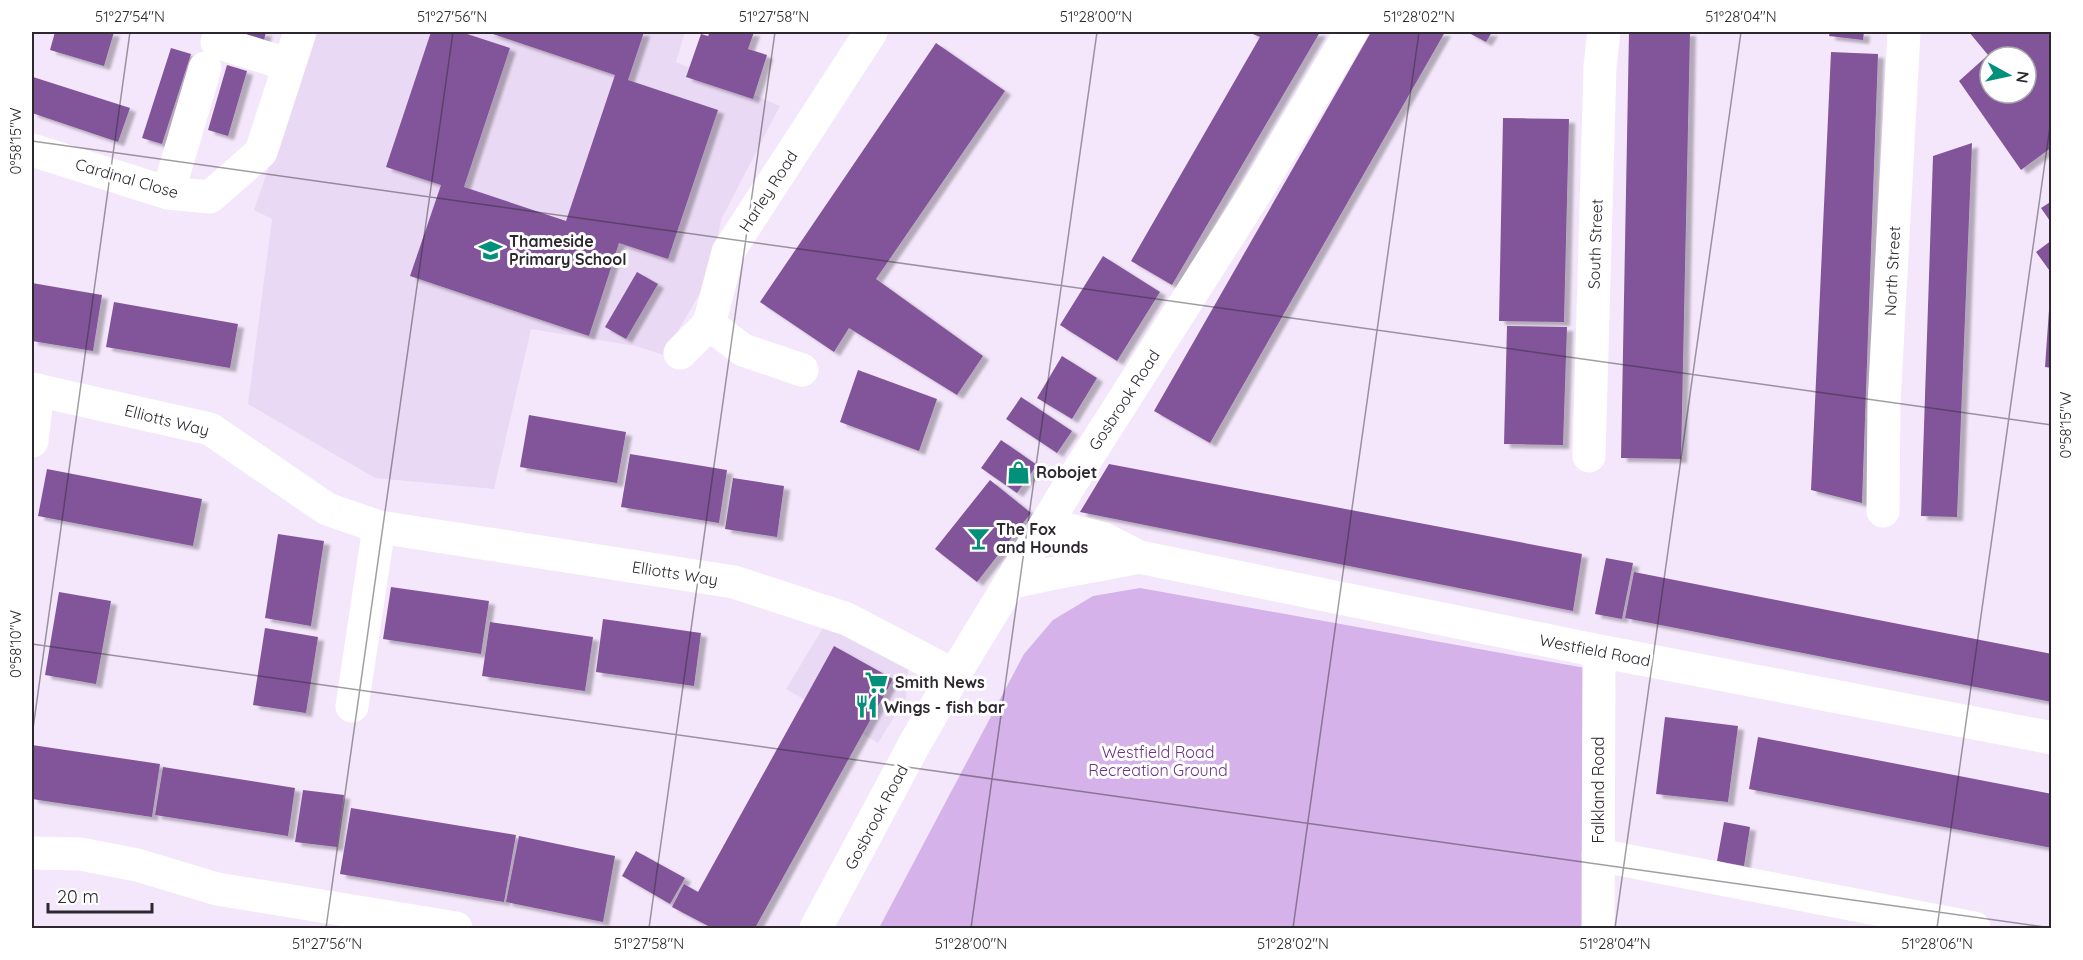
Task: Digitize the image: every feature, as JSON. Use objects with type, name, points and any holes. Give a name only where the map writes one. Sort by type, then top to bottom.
[{"type":"street","points":[[220,32],[217,42],[289,65]]},
{"type":"street","name":"Cardinal Close","points":[[32,150],[168,193],[210,197],[261,152],[300,32]]},
{"type":"street","name":"Harley Road","points":[[709,324],[728,252],[870,32]]},
{"type":"street","name":"Gosbrook Road","points":[[816,928],[954,675],[1046,524],[1258,189],[1351,32]]},
{"type":"street","name":"South Street","points":[[1589,456],[1600,66],[1604,32]]},
{"type":"street","name":"North Street","points":[[1883,511],[1884,404],[1904,32]]},
{"type":"street","points":[[168,193],[205,68]]},
{"type":"street","points":[[680,353],[709,324],[743,350],[802,370]]},
{"type":"street","name":"Elliotts Way","points":[[32,441],[35,389],[210,429],[327,509],[379,526],[734,582],[847,619],[954,675]]},
{"type":"street","name":"Westfield Road","points":[[1046,524],[1104,539],[1139,557],[1599,651],[2052,738]]},
{"type":"street","points":[[352,706],[379,526]]},
{"type":"street","name":"Westfield Road","points":[[1010,583],[1056,571],[1139,557]]},
{"type":"street","name":"Falkland Road","points":[[1598,928],[1599,651]]},
{"type":"street","points":[[32,853],[80,854],[137,865],[218,890],[456,928]]},
{"type":"street","points":[[1598,855],[1974,928]]},
{"type":"shaded area","name":"Thameside Primary School","points":[[315,32],[685,32],[676,62],[780,106],[722,218],[707,281],[664,355],[636,346],[531,329],[494,489],[375,478],[248,404],[272,219],[254,210]]},
{"type":"shaded area","points":[[826,623],[908,668],[906,698],[878,743],[786,689]]},
{"type":"green space","name":"Westfield Road Recreation Ground","points":[[1140,588],[1585,668],[1584,928],[879,928],[1024,654],[1053,620],[1093,596]]},
{"type":"building","points":[[55,32],[114,32],[104,66],[50,50]]},
{"type":"building","points":[[238,32],[266,32],[264,40]]},
{"type":"building","points":[[431,32],[461,32],[510,48],[464,187],[566,221],[615,75],[487,32],[644,32],[628,80],[718,110],[668,259],[619,243],[589,336],[410,276],[441,185],[386,167]]},
{"type":"building","points":[[710,32],[754,32],[748,49],[767,55],[753,99],[686,77],[701,34],[708,36]]},
{"type":"building","points":[[1248,32],[1320,32],[1172,285],[1131,261],[1260,37]]},
{"type":"building","points":[[1371,32],[1445,32],[1210,443],[1154,411]]},
{"type":"building","points":[[1467,32],[1492,32],[1486,42]]},
{"type":"building","points":[[1629,32],[1690,32],[1681,459],[1621,458]]},
{"type":"building","points":[[1830,32],[1864,32],[1863,40],[1829,36]]},
{"type":"building","points":[[1969,32],[2047,32],[2052,38],[2052,147],[2021,170],[1959,81],[1978,64],[1978,105],[2038,105],[2038,45],[1980,45]]},
{"type":"building","points":[[936,43],[1005,91],[876,279],[983,356],[957,395],[849,328],[834,352],[760,302]]},
{"type":"building","points":[[171,48],[191,54],[162,144],[142,138]]},
{"type":"building","points":[[1831,52],[1878,54],[1862,503],[1811,490]]},
{"type":"building","points":[[227,65],[247,71],[228,136],[208,130]]},
{"type":"building","points":[[33,77],[130,108],[118,142],[32,113]]},
{"type":"building","points":[[1503,118],[1569,119],[1564,322],[1499,321]]},
{"type":"building","points":[[1972,143],[1957,517],[1921,516],[1933,156]]},
{"type":"building","points":[[2052,201],[2052,224],[2041,208]]},
{"type":"building","points":[[2052,240],[2052,274],[2036,252]]},
{"type":"building","points":[[1103,256],[1160,292],[1117,361],[1060,325]]},
{"type":"building","points":[[637,272],[658,284],[626,339],[605,327]]},
{"type":"building","points":[[32,283],[102,295],[93,351],[32,341]]},
{"type":"building","points":[[2050,296],[2052,296],[2052,368],[2045,367]]},
{"type":"building","points":[[114,302],[238,324],[230,368],[106,347]]},
{"type":"building","points":[[1507,326],[1567,327],[1563,445],[1504,444]]},
{"type":"building","points":[[1062,356],[1097,378],[1072,419],[1037,398]]},
{"type":"building","points":[[858,370],[937,399],[919,451],[840,422]]},
{"type":"building","points":[[1021,397],[1072,431],[1057,453],[1006,419]]},
{"type":"building","points":[[529,415],[626,432],[617,483],[520,467]]},
{"type":"building","points":[[1001,440],[1037,465],[1017,493],[981,468]]},
{"type":"building","points":[[630,454],[727,470],[719,523],[621,507]]},
{"type":"building","points":[[1109,464],[1582,554],[1573,611],[1080,512]]},
{"type":"building","points":[[47,469],[202,499],[193,546],[38,516]]},
{"type":"building","points":[[733,478],[784,486],[777,537],[725,529]]},
{"type":"building","name":"The Fox and Hounds","points":[[990,480],[1031,513],[977,582],[935,549]]},
{"type":"building","points":[[278,534],[324,541],[311,626],[265,618]]},
{"type":"building","points":[[1606,558],[1633,563],[1622,619],[1595,614]]},
{"type":"building","points":[[1634,572],[2052,654],[2052,702],[1625,618]]},
{"type":"building","points":[[391,587],[489,601],[481,654],[383,639]]},
{"type":"building","points":[[59,592],[111,601],[96,684],[45,675]]},
{"type":"building","points":[[603,619],[701,633],[694,686],[596,672]]},
{"type":"building","points":[[490,622],[593,637],[585,691],[482,676]]},
{"type":"building","points":[[265,628],[318,637],[306,713],[253,705]]},
{"type":"building","points":[[834,646],[893,679],[755,928],[712,928],[672,907],[684,884],[698,892]]},
{"type":"building","points":[[1665,717],[1738,726],[1728,802],[1656,794]]},
{"type":"building","points":[[1758,737],[2052,794],[2052,848],[1749,789]]},
{"type":"building","points":[[32,745],[160,764],[152,817],[32,799]]},
{"type":"building","points":[[163,767],[295,788],[288,836],[155,815]]},
{"type":"building","points":[[303,790],[344,795],[337,847],[295,842]]},
{"type":"building","points":[[351,808],[516,835],[504,902],[340,874]]},
{"type":"building","points":[[1724,822],[1750,827],[1744,866],[1717,861]]},
{"type":"building","points":[[519,836],[615,856],[603,922],[506,902]]},
{"type":"building","points":[[636,851],[685,878],[670,904],[622,876]]},
{"type":"place","name":"Thameside Primary School","points":[[491,250]]},
{"type":"place","name":"Robojet","points":[[1018,472]]},
{"type":"place","name":"The Fox and Hounds","points":[[978,538]]},
{"type":"place","name":"Smith News","points":[[877,682]]},
{"type":"place","name":"Wings - fish bar","points":[[866,707]]}]
